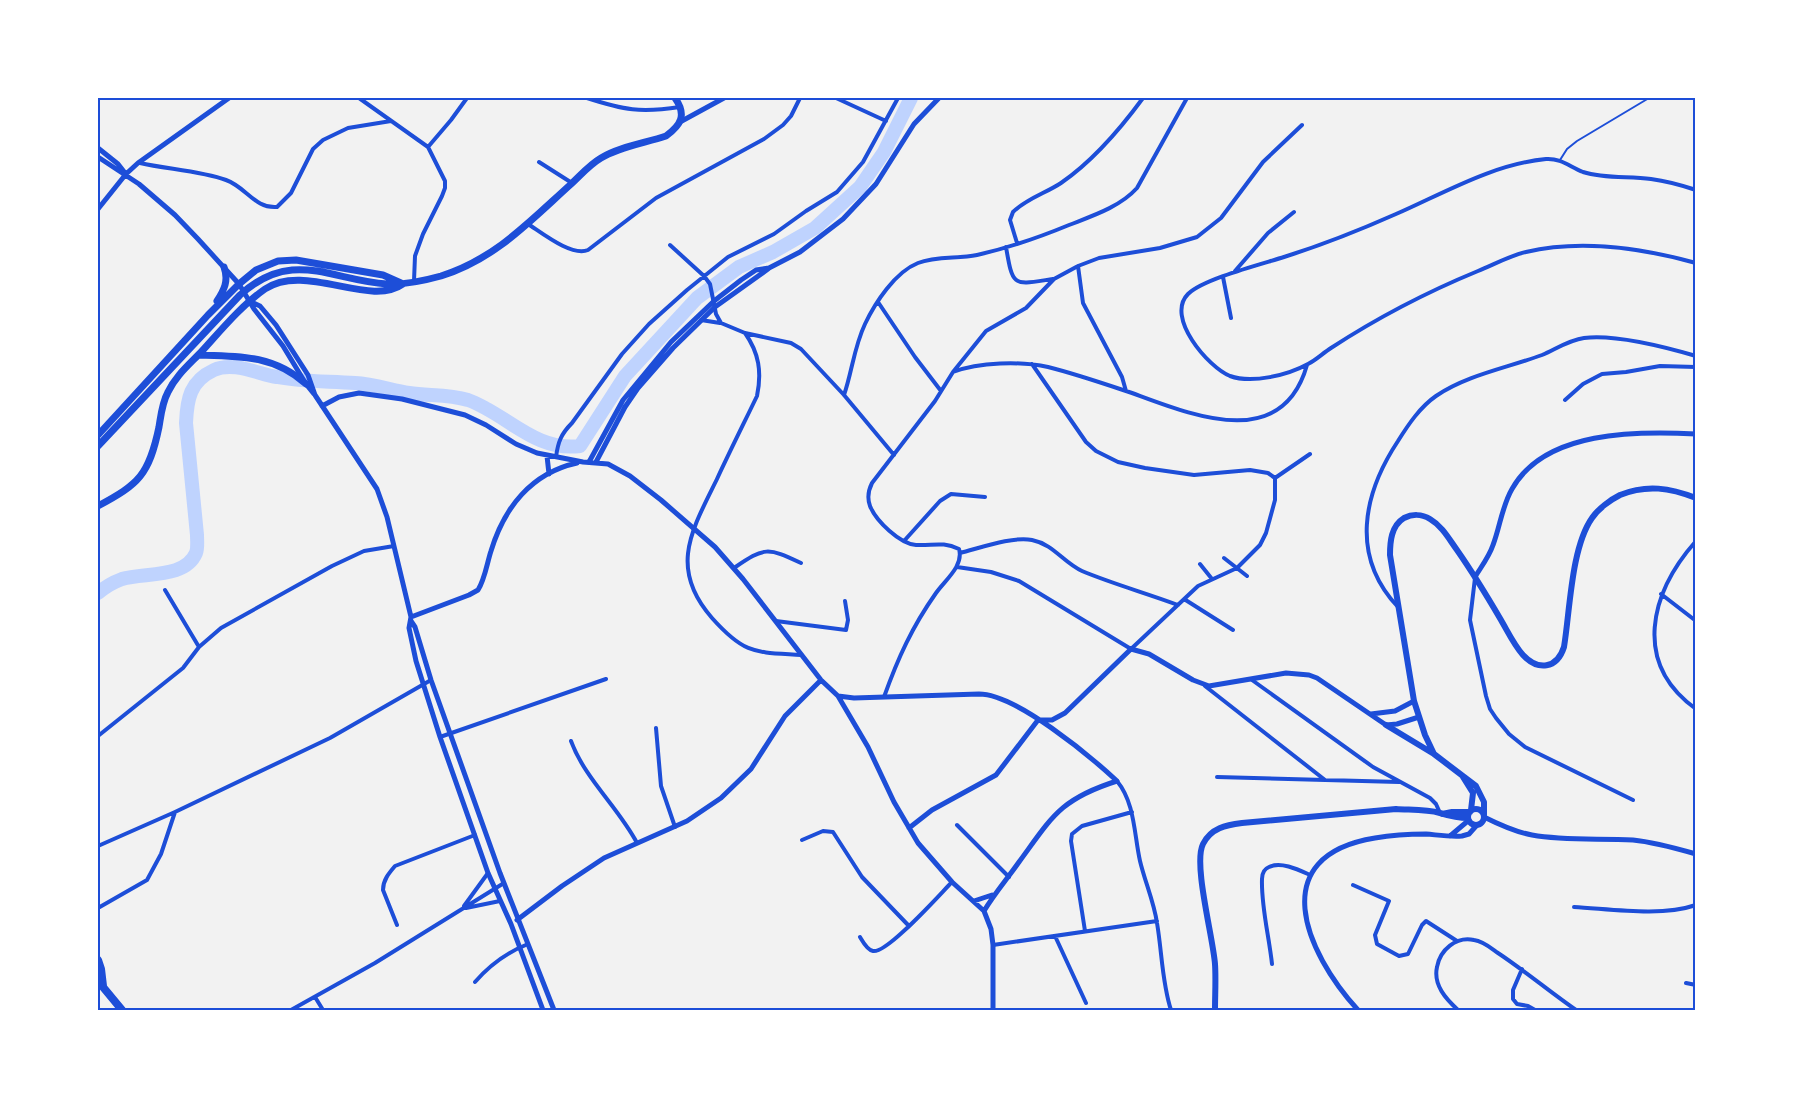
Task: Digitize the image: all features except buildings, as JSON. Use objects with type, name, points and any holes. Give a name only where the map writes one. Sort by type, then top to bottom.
[{"type":"highway","points":[[98,446],[240,295],[262,278],[300,269],[385,284],[403,284],[441,276],[500,248],[601,158],[666,136],[675,130],[682,114],[681,106],[675,98]]},
{"type":"highway","points":[[98,435],[208,315],[256,270],[278,261],[296,260],[383,275],[403,284]]},
{"type":"highway","points":[[208,315],[225,286],[227,277],[224,267]]},
{"type":"highway","points":[[98,506],[139,481],[151,455],[167,394],[178,376],[267,288],[296,281],[394,291],[403,284]]},
{"type":"highway","points":[[199,355],[234,356],[276,364],[297,373],[309,386]]},
{"type":"highway","points":[[98,960],[101,969],[100,984],[122,1011]]},
{"type":"main road","points":[[1434,754],[1414,701],[1390,555],[1390,542],[1397,525],[1410,515],[1427,517],[1437,524],[1475,577],[1511,639],[1523,655],[1534,664],[1543,667],[1552,664],[1562,653],[1564,647],[1577,555],[1586,526],[1593,515],[1617,497],[1640,489],[1668,489],[1695,498]]},
{"type":"main road","points":[[1386,725],[1434,754],[1462,777],[1473,793],[1470,815],[1472,824],[1478,825],[1484,816],[1482,795],[1471,780],[1462,777]]},
{"type":"main road","points":[[1215,1011],[1215,964],[1199,864],[1203,845],[1213,832],[1226,825],[1396,809],[1441,814],[1448,817],[1470,815],[1479,809],[1484,816]]},
{"type":"street","points":[[98,209],[126,174],[138,163],[229,98]]},
{"type":"street","points":[[358,98],[428,147],[445,181],[445,188],[423,234],[416,256],[414,282]]},
{"type":"street","points":[[428,147],[467,98]]},
{"type":"street","points":[[586,98],[633,110],[652,111],[681,106]]},
{"type":"street","points":[[680,122],[724,98]]},
{"type":"street","points":[[527,224],[573,252],[582,253],[656,198],[764,139],[791,116],[800,98]]},
{"type":"street","points":[[836,98],[886,121]]},
{"type":"street","points":[[557,454],[562,432],[572,423],[622,354],[650,324],[728,257],[774,234],[837,192],[863,162],[898,98]]},
{"type":"street","points":[[589,462],[610,423],[638,380],[671,342],[715,304],[769,268],[800,252],[843,219],[876,184],[914,124],[939,98]]},
{"type":"street","points":[[1017,243],[1010,220],[1013,212],[1062,182],[1087,161],[1129,117],[1143,98]]},
{"type":"street","points":[[844,395],[861,334],[878,302],[896,280],[916,263],[977,255],[1006,247],[1077,222],[1128,198],[1137,188],[1187,98]]},
{"type":"street","points":[[138,163],[228,180],[261,206],[278,207],[291,193],[313,149],[323,140],[348,128],[391,121]]},
{"type":"street","points":[[884,698],[900,652],[915,622],[957,567],[960,553],[958,549],[937,543],[916,545],[904,541],[875,515],[868,499],[872,483],[941,391],[952,372],[987,331],[1026,308],[1054,279],[1099,258],[1160,248],[1197,237],[1221,218],[1263,162],[1302,125]]},
{"type":"street","points":[[98,148],[118,164],[126,174]]},
{"type":"street","points":[[98,157],[126,174],[175,215],[224,267],[239,284],[253,308],[274,334],[297,373]]},
{"type":"street","points":[[1695,190],[1649,179],[1594,175],[1580,171],[1560,160],[1538,160],[1492,171],[1356,232],[1223,277],[1187,294],[1183,303],[1182,315],[1189,336],[1207,360],[1220,371],[1240,379],[1259,379],[1307,365],[1329,349],[1438,287],[1523,253],[1557,246],[1602,247],[1663,254],[1695,263]]},
{"type":"street","points":[[538,162],[572,183]]},
{"type":"street","points":[[1235,272],[1268,233],[1294,212]]},
{"type":"street","points":[[670,245],[710,284],[718,319],[721,323]]},
{"type":"street","points":[[1006,247],[1010,275],[1014,280],[1022,284],[1054,279]]},
{"type":"street","points":[[1078,266],[1083,303],[1122,376],[1127,392]]},
{"type":"street","points":[[1223,277],[1231,318]]},
{"type":"street","points":[[251,302],[260,306],[276,325],[308,375],[309,386],[377,489],[387,517],[411,619],[431,680],[504,883],[554,1011]]},
{"type":"street","points":[[878,302],[941,391]]},
{"type":"street","points":[[411,619],[478,590],[497,532],[504,517],[523,493],[549,474],[589,462],[638,388],[715,304]]},
{"type":"street","points":[[700,320],[721,323],[746,333],[791,343],[801,349],[844,395],[894,455]]},
{"type":"street","points":[[746,333],[752,342],[759,363],[757,396],[693,528],[688,565],[693,589],[706,611],[729,636],[752,651],[801,655]]},
{"type":"street","points":[[1399,607],[1382,589],[1372,564],[1366,532],[1366,514],[1377,475],[1387,457],[1415,416],[1435,396],[1461,382],[1587,338],[1613,338],[1695,356]]},
{"type":"street","points":[[952,372],[961,368],[1032,364],[1201,417],[1248,421],[1275,412],[1290,400],[1298,390],[1307,365]]},
{"type":"street","points":[[1032,364],[1086,442],[1096,451],[1118,462],[1194,475],[1263,471],[1275,478],[1275,500],[1266,533],[1260,545],[1237,568],[1203,582],[1065,713],[1052,720],[1038,720]]},
{"type":"street","points":[[1565,400],[1583,384],[1602,374],[1660,366],[1695,367]]},
{"type":"street","points":[[322,406],[339,397],[359,393],[430,405],[471,418],[516,444],[547,456],[557,454],[608,464],[630,476],[715,547],[821,680],[838,696],[868,747],[909,828],[927,853],[952,882],[984,912],[991,929],[993,945],[993,1011]]},
{"type":"street","points":[[1633,800],[1525,747],[1509,734],[1496,718],[1486,696],[1470,620],[1475,577],[1492,548],[1511,490],[1533,462],[1558,449],[1593,439],[1634,433],[1695,434]]},
{"type":"street","points":[[1275,478],[1310,454]]},
{"type":"street","points":[[547,456],[549,474]]},
{"type":"street","points":[[904,541],[940,501],[951,494],[985,498]]},
{"type":"street","points":[[960,553],[1005,542],[1030,539],[1056,550],[1082,571],[1178,605]]},
{"type":"street","points":[[1695,541],[1682,557],[1662,594],[1653,632],[1661,669],[1680,696],[1695,710]]},
{"type":"street","points":[[98,736],[183,668],[198,647],[221,628],[332,566],[364,551],[394,546]]},
{"type":"street","points":[[734,568],[759,552],[774,550],[801,562]]},
{"type":"street","points":[[1224,558],[1247,576]]},
{"type":"street","points":[[1200,564],[1212,579]]},
{"type":"street","points":[[957,567],[991,572],[1019,581],[1131,649],[1158,658],[1203,685],[1325,780]]},
{"type":"street","points":[[165,590],[198,647]]},
{"type":"street","points":[[1662,594],[1695,621]]},
{"type":"street","points":[[1184,599],[1233,630]]},
{"type":"street","points":[[775,621],[846,630],[848,620],[845,601]]},
{"type":"street","points":[[411,619],[410,635],[440,737],[489,873],[511,924],[543,1011]]},
{"type":"street","points":[[1203,685],[1222,685],[1286,673],[1309,675],[1317,678],[1386,725],[1419,717]]},
{"type":"street","points":[[440,737],[606,679]]},
{"type":"street","points":[[1252,679],[1349,750],[1434,801],[1441,814]]},
{"type":"street","points":[[98,846],[330,738],[431,680]]},
{"type":"street","points":[[511,924],[604,858],[675,828],[702,813],[742,778],[763,752],[785,716],[821,680]]},
{"type":"street","points":[[838,696],[884,698],[992,695],[1010,702],[1038,720],[1086,754],[1117,782],[1124,790],[1132,812],[1140,862],[1157,921],[1166,992],[1171,1011]]},
{"type":"street","points":[[1371,714],[1395,711],[1414,701]]},
{"type":"street","points":[[909,828],[940,805],[985,783],[996,775],[1038,720]]},
{"type":"street","points":[[656,728],[661,786],[675,828]]},
{"type":"street","points":[[571,741],[578,760],[614,805],[637,843]]},
{"type":"street","points":[[1217,777],[1400,782]]},
{"type":"street","points":[[984,912],[993,895],[1009,877],[1052,817],[1071,801],[1117,782]]},
{"type":"street","points":[[98,908],[146,881],[164,846],[175,812]]},
{"type":"street","points":[[1086,931],[1071,841],[1072,834],[1082,826],[1132,812]]},
{"type":"street","points":[[1450,836],[1470,815]]},
{"type":"street","points":[[1484,816],[1501,826],[1531,835],[1575,839],[1634,840],[1695,854]]},
{"type":"street","points":[[957,825],[1009,877]]},
{"type":"street","points":[[1358,1011],[1322,958],[1307,922],[1304,896],[1310,875],[1325,856],[1348,844],[1406,834],[1450,836],[1469,834],[1478,825]]},
{"type":"street","points":[[802,840],[823,831],[833,832],[862,877],[909,926]]},
{"type":"street","points":[[396,925],[383,890],[383,884],[395,866],[475,835]]},
{"type":"street","points":[[1272,964],[1263,872],[1270,866],[1277,866],[1310,875]]},
{"type":"street","points":[[462,909],[489,873]]},
{"type":"street","points":[[860,937],[869,949],[878,951],[909,926],[952,882]]},
{"type":"street","points":[[291,1011],[504,883]]},
{"type":"street","points":[[1353,885],[1389,901],[1375,935],[1377,944],[1399,956],[1408,954],[1426,921],[1457,941]]},
{"type":"street","points":[[974,902],[993,895]]},
{"type":"street","points":[[462,909],[500,901]]},
{"type":"street","points":[[1574,907],[1673,910],[1695,905]]},
{"type":"street","points":[[993,945],[1157,921]]},
{"type":"street","points":[[1055,936],[1086,1003]]},
{"type":"street","points":[[1458,1011],[1439,987],[1436,972],[1440,957],[1449,947],[1457,941],[1476,940],[1522,969],[1576,1011]]},
{"type":"street","points":[[475,982],[486,970],[528,944]]},
{"type":"street","points":[[1522,969],[1513,990],[1513,999],[1517,1004],[1528,1006],[1535,1011]]},
{"type":"street","points":[[1686,983],[1695,985]]},
{"type":"street","points":[[315,998],[323,1011]]},
{"type":"lane","points":[[1560,160],[1576,141],[1649,98]]},
{"type":"waterway","points":[[98,593],[122,579],[174,571],[191,561],[196,553],[197,535],[186,423],[191,392],[206,374],[221,368],[237,367],[287,379],[362,384],[409,393],[461,398],[482,406],[535,438],[564,446],[580,446],[625,376],[697,298],[739,267],[773,252],[815,228],[860,187],[884,152],[911,98]]}]
